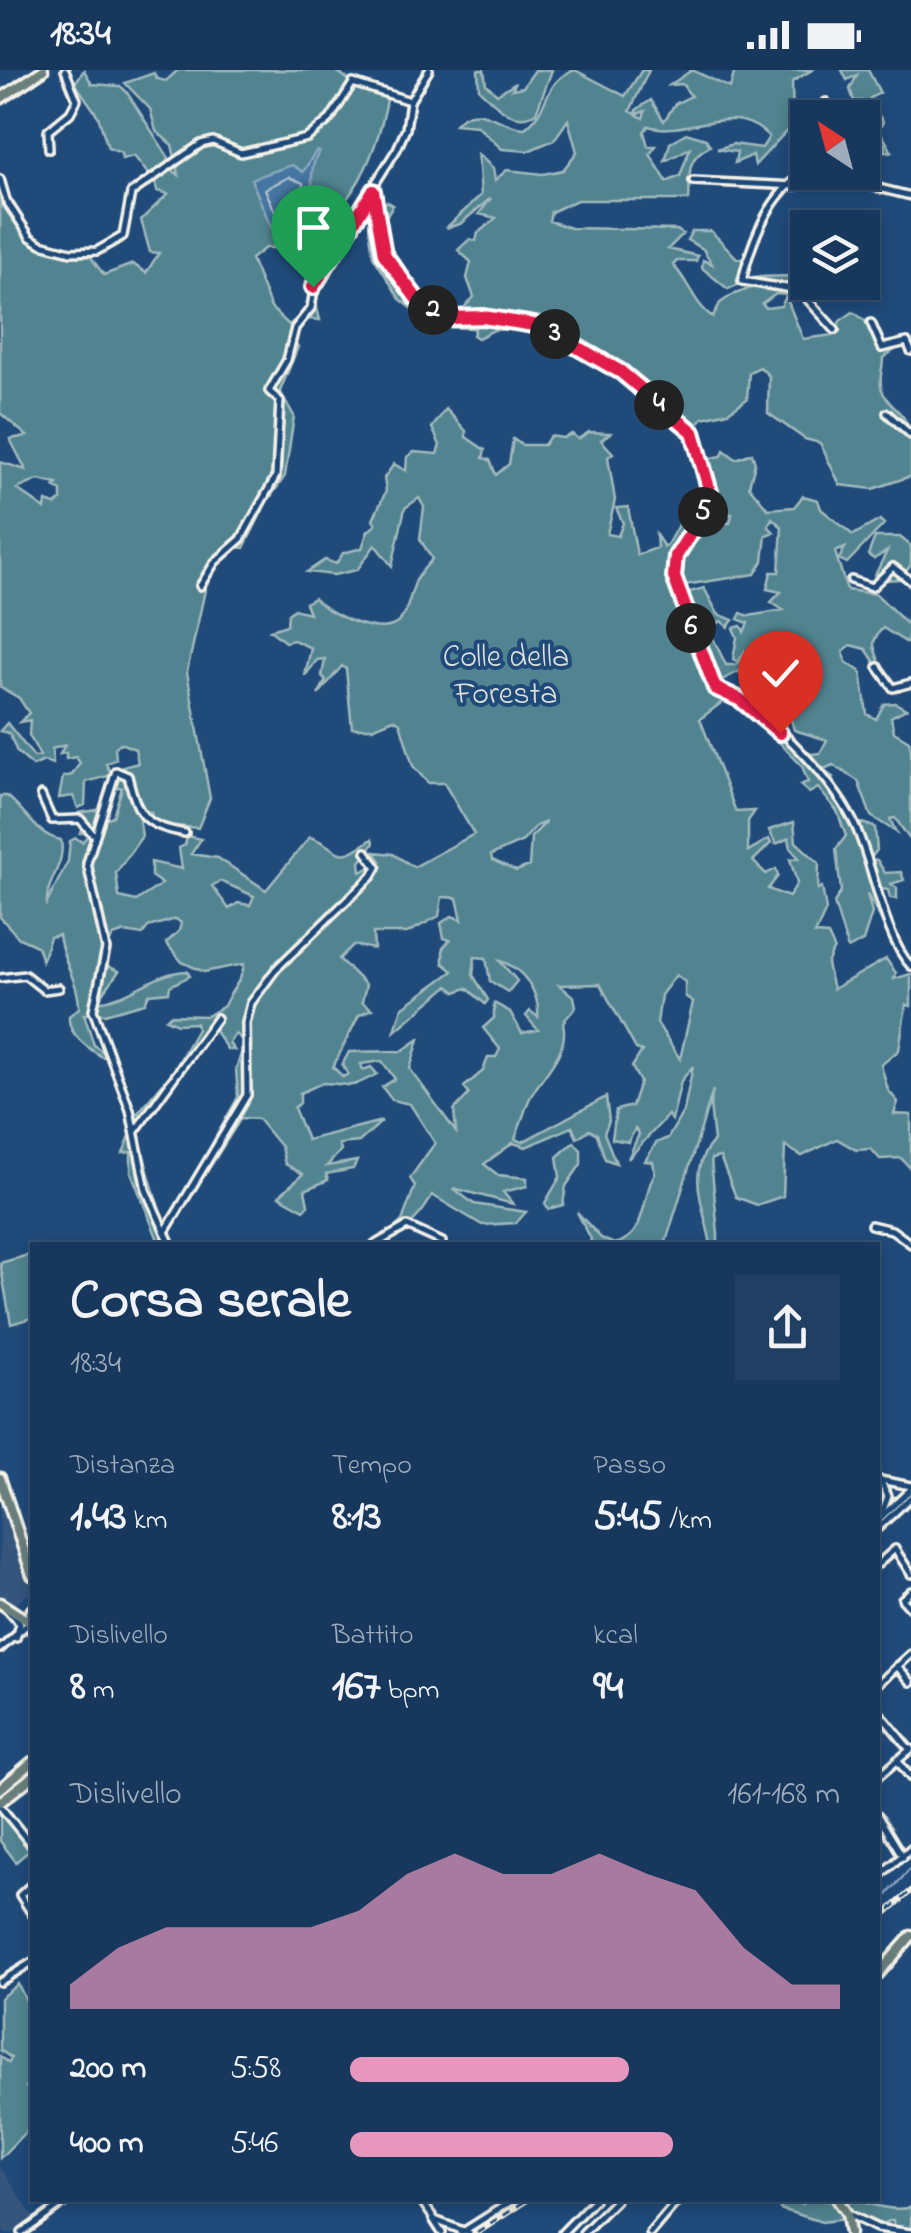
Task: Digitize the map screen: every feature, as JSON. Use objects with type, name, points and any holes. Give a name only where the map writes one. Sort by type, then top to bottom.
[{"type":"main road","points":[[0,100],[43,70]]},
{"type":"main road","points":[[0,1478],[30,1569]]},
{"type":"main road","points":[[2,1604],[30,1621]]},
{"type":"main road","points":[[0,1789],[30,1764]]},
{"type":"main road","points":[[1,1804],[30,1779]]},
{"type":"main road","points":[[880,1972],[911,1936]]},
{"type":"main road","points":[[839,2202],[847,2214],[850,2233]]},
{"type":"street","points":[[49,148],[48,131],[70,113],[76,100],[65,70]]},
{"type":"street","points":[[200,586],[215,562],[241,539],[276,476],[280,401],[269,391],[288,360],[295,328],[311,308],[316,276],[373,191],[406,129],[410,101],[428,70]]},
{"type":"street","points":[[0,179],[4,196],[33,240],[71,252],[97,251],[123,236],[131,194],[201,144],[213,141],[241,152],[306,138],[330,120],[353,83],[410,101]]},
{"type":"street","points":[[692,182],[784,186],[834,178],[911,196]]},
{"type":"street","points":[[790,182],[758,232],[742,282],[799,290],[835,330]]},
{"type":"street","points":[[373,191],[384,254],[416,298],[453,318],[483,317],[540,326],[621,372],[693,432],[710,492],[701,517],[676,556],[674,577],[715,688],[741,700],[780,733],[843,804],[860,838],[897,944],[911,966]]},
{"type":"street","points":[[871,323],[882,348],[907,342],[911,351]]},
{"type":"street","points":[[887,413],[911,435]]},
{"type":"street","points":[[850,580],[872,587],[893,567],[911,581]]},
{"type":"street","points":[[878,668],[893,688],[911,683]]},
{"type":"street","points":[[170,1242],[142,1179],[135,1132],[117,1067],[94,1010],[106,949],[87,863],[92,836],[118,770],[128,776],[146,820],[154,827],[185,833]]},
{"type":"street","points":[[41,795],[52,820],[80,819],[86,822],[92,836]]},
{"type":"street","points":[[165,1232],[247,1096],[246,1023],[251,1003],[276,969],[372,876],[377,866],[366,852]]},
{"type":"street","points":[[0,978],[25,975],[44,990],[59,988]]},
{"type":"street","points":[[135,1132],[218,1018]]},
{"type":"street","points":[[379,1242],[407,1226],[442,1242]]},
{"type":"street","points":[[871,1226],[892,1230],[911,1244]]},
{"type":"street","points":[[880,1479],[911,1487]]},
{"type":"street","points":[[880,1484],[888,1502],[880,1516]]},
{"type":"street","points":[[880,1518],[911,1487]]},
{"type":"street","points":[[880,1526],[911,1498]]},
{"type":"street","points":[[880,1562],[895,1549],[911,1574]]},
{"type":"street","points":[[911,1591],[902,1599],[911,1609]]},
{"type":"street","points":[[2,1604],[20,1624],[16,1638]]},
{"type":"street","points":[[0,1649],[30,1623]]},
{"type":"street","points":[[880,1682],[911,1654]]},
{"type":"street","points":[[898,1666],[911,1682]]},
{"type":"street","points":[[880,1713],[910,1749],[880,1775]]},
{"type":"street","points":[[897,1760],[911,1778]]},
{"type":"street","points":[[1,1804],[30,1843]]},
{"type":"street","points":[[880,1819],[903,1857]]},
{"type":"street","points":[[880,1875],[911,1848]]},
{"type":"street","points":[[30,1886],[20,1895],[30,1911]]},
{"type":"street","points":[[0,1972],[3,1981],[30,1963]]},
{"type":"street","points":[[22,2233],[65,2202]]},
{"type":"street","points":[[421,2202],[442,2233]]},
{"type":"street","points":[[431,2216],[465,2232],[510,2202]]},
{"type":"street","points":[[562,2233],[592,2202]]},
{"type":"street","points":[[583,2233],[614,2202]]},
{"type":"street","points":[[650,2233],[676,2202]]},
{"type":"street","points":[[847,2214],[876,2228],[911,2233]]},
{"type":"shaded area","points":[[5,1502],[30,1584],[30,1593],[12,1607],[0,1598],[0,1506]]},
{"type":"shaded area","points":[[0,2167],[36,2220],[18,2233],[6,2233],[0,2227]]},
{"type":"green space","points":[[84,70],[92,84],[120,86],[126,91],[171,161],[148,174],[134,156],[122,159],[121,153],[108,148],[98,116],[75,83]]},
{"type":"green space","name":"Colle della Foresta","points":[[178,70],[335,70],[356,85],[388,95],[369,160],[333,215],[296,239],[294,236],[285,248],[265,248],[251,259],[271,308],[289,325],[309,308],[309,285],[321,257],[330,256],[318,288],[320,320],[308,319],[290,335],[298,347],[280,391],[294,416],[285,476],[270,498],[261,493],[263,510],[244,548],[234,547],[216,567],[203,571],[207,581],[187,672],[210,798],[198,828],[154,824],[151,812],[143,811],[139,817],[142,836],[116,873],[119,897],[136,901],[162,884],[151,876],[151,862],[182,869],[179,848],[185,845],[187,836],[201,839],[191,854],[218,858],[266,890],[310,837],[344,854],[372,839],[374,843],[360,862],[361,872],[381,861],[375,852],[393,854],[414,867],[474,834],[444,783],[428,783],[413,766],[400,723],[394,719],[372,728],[352,728],[346,669],[342,666],[318,695],[326,680],[322,676],[325,659],[317,660],[305,676],[311,648],[294,640],[285,642],[270,630],[287,625],[288,614],[294,609],[309,613],[305,603],[314,598],[334,613],[360,624],[388,627],[402,617],[417,578],[432,559],[420,539],[424,507],[419,498],[405,508],[392,566],[375,545],[357,570],[334,575],[307,572],[325,560],[336,564],[343,553],[362,548],[368,531],[376,525],[373,520],[386,491],[384,478],[394,464],[406,471],[407,457],[414,452],[437,454],[440,445],[432,428],[446,409],[466,431],[466,437],[485,450],[483,458],[490,460],[496,475],[509,464],[513,439],[522,445],[544,445],[550,436],[563,438],[572,434],[578,439],[589,432],[610,433],[601,440],[613,453],[608,457],[615,500],[607,534],[618,536],[623,523],[616,508],[628,507],[637,555],[657,548],[656,535],[664,547],[667,545],[684,514],[679,501],[692,513],[686,545],[698,538],[702,523],[708,529],[719,522],[730,523],[732,514],[724,514],[720,505],[717,515],[703,519],[712,495],[705,459],[722,456],[724,450],[736,459],[752,453],[755,463],[749,486],[768,509],[794,507],[803,496],[818,500],[821,509],[853,535],[880,520],[884,524],[847,563],[839,559],[845,548],[835,552],[847,590],[876,594],[906,623],[911,621],[907,643],[883,628],[877,634],[874,645],[882,673],[866,649],[851,645],[843,651],[846,662],[861,672],[867,714],[876,719],[884,704],[895,703],[906,709],[891,717],[894,732],[909,741],[911,750],[911,841],[895,818],[890,819],[896,832],[871,816],[858,781],[833,765],[822,770],[833,777],[831,785],[860,828],[862,823],[875,827],[877,850],[870,859],[877,860],[885,873],[901,872],[904,880],[891,884],[897,888],[897,899],[890,898],[888,890],[876,888],[883,897],[893,941],[867,894],[872,913],[863,941],[848,949],[834,903],[841,891],[836,849],[846,836],[837,811],[818,788],[809,793],[800,785],[808,782],[802,766],[758,720],[769,718],[817,766],[811,754],[820,753],[827,740],[794,730],[785,699],[776,695],[773,685],[761,682],[758,671],[744,669],[720,681],[724,692],[721,698],[725,700],[700,719],[736,812],[755,811],[748,821],[748,851],[769,839],[771,843],[753,861],[766,874],[776,869],[778,876],[768,889],[789,897],[797,883],[790,859],[799,858],[791,849],[789,838],[776,844],[769,830],[794,822],[796,842],[819,863],[818,889],[822,887],[826,910],[815,934],[828,935],[834,948],[827,964],[833,989],[886,959],[896,973],[894,979],[911,974],[911,1006],[906,1005],[899,1050],[881,1065],[888,1090],[898,1102],[894,1114],[911,1115],[911,1169],[901,1158],[880,1159],[871,1149],[856,1150],[837,1139],[802,1156],[785,1146],[783,1196],[757,1205],[736,1197],[720,1157],[711,1159],[718,1242],[710,1242],[698,1178],[705,1153],[714,1141],[710,1105],[713,1090],[666,1242],[620,1242],[638,1225],[655,1173],[653,1162],[645,1161],[656,1143],[668,1138],[684,1110],[693,1066],[681,1081],[672,1120],[668,1115],[628,1159],[639,1134],[635,1129],[628,1142],[612,1139],[616,1110],[632,1106],[640,1082],[632,1067],[642,1051],[636,1049],[600,984],[559,985],[574,997],[576,1007],[563,1022],[558,1054],[529,1100],[515,1139],[522,1142],[606,1097],[609,1121],[604,1133],[616,1163],[605,1159],[597,1134],[589,1130],[577,1138],[572,1127],[526,1147],[513,1143],[484,1164],[498,1175],[527,1178],[527,1186],[503,1192],[513,1204],[453,1188],[474,1204],[526,1212],[516,1223],[482,1225],[432,1195],[412,1222],[389,1242],[381,1241],[402,1221],[415,1186],[410,1178],[435,1143],[410,1104],[392,1100],[382,1087],[395,1079],[382,1061],[361,1064],[363,1070],[371,1067],[377,1074],[359,1083],[322,1083],[300,1093],[300,1103],[294,1108],[307,1140],[382,1121],[359,1142],[339,1144],[341,1150],[327,1166],[357,1161],[353,1169],[326,1174],[328,1180],[305,1190],[308,1205],[304,1210],[279,1196],[303,1174],[285,1164],[281,1147],[258,1119],[241,1118],[205,1175],[200,1171],[203,1160],[238,1097],[236,1069],[245,1042],[235,1034],[229,1043],[234,1050],[227,1049],[215,1031],[218,1018],[191,1047],[137,1130],[130,1131],[130,1112],[137,1114],[174,1070],[197,1029],[196,1023],[177,1024],[166,1019],[170,1015],[207,1016],[224,1006],[244,964],[204,972],[182,962],[166,943],[179,931],[181,923],[176,919],[148,927],[142,935],[125,932],[113,936],[106,950],[107,966],[119,971],[97,1002],[174,973],[187,971],[190,976],[170,986],[169,992],[149,994],[145,1003],[105,1014],[84,1014],[94,1045],[108,1056],[102,1057],[71,1029],[69,1016],[79,1008],[78,998],[59,935],[50,937],[42,961],[37,946],[19,938],[0,917],[0,796],[7,796],[38,828],[61,840],[61,857],[47,903],[68,861],[70,841],[76,838],[82,842],[90,833],[80,833],[87,823],[79,813],[103,809],[106,819],[113,816],[122,788],[114,786],[123,767],[138,763],[135,749],[120,743],[115,748],[116,759],[106,764],[112,775],[86,782],[85,805],[78,808],[73,796],[59,798],[63,777],[72,775],[80,763],[76,757],[66,759],[66,753],[60,754],[65,745],[52,749],[53,764],[44,761],[33,766],[17,752],[9,733],[0,731],[7,723],[34,757],[40,756],[29,735],[30,720],[20,722],[29,713],[19,698],[0,687],[0,462],[26,470],[10,439],[27,436],[0,413],[0,202],[27,237],[46,250],[90,256],[104,275],[133,264],[146,273],[159,253],[150,252],[141,220],[168,194],[157,191],[154,178],[172,170],[179,175],[172,145],[156,131],[150,109],[125,83],[154,73],[157,79],[166,81]],"holes":[[[38,480],[57,484],[54,487],[61,491],[61,500],[55,505],[46,502],[45,509],[17,489]],[[772,518],[782,527],[779,572],[771,572],[767,589],[781,592],[771,602],[783,610],[749,616],[741,613],[738,619],[748,623],[744,632],[741,626],[733,628],[737,637],[733,659],[738,662],[744,652],[744,657],[736,665],[726,665],[709,630],[721,621],[728,627],[733,620],[718,614],[704,588],[679,595],[678,586],[755,574],[763,561],[766,535],[774,532],[768,526]],[[546,822],[531,837],[529,866],[516,871],[492,860],[491,855],[523,841],[536,826]],[[220,881],[254,896],[250,905],[238,903],[229,909],[212,886]],[[442,897],[457,898],[462,920],[452,916],[441,923],[444,938],[450,940],[443,948],[443,963],[453,971],[402,1008],[395,1031],[448,986],[456,992],[467,988],[485,1004],[488,1000],[473,975],[475,957],[486,958],[490,981],[508,992],[517,981],[500,961],[516,969],[529,983],[538,1008],[538,1017],[530,1011],[526,1016],[538,1030],[522,1033],[510,1012],[494,1003],[494,1018],[483,1028],[500,1049],[496,1057],[488,1057],[483,1071],[464,1087],[469,1094],[454,1110],[456,1132],[410,1069],[419,1039],[402,1051],[349,1052],[342,1065],[348,1074],[343,1077],[333,1067],[359,1015],[372,1009],[362,1002],[366,985],[339,959],[353,945],[374,949],[373,933],[407,933],[439,916]],[[676,975],[685,982],[685,996],[693,1002],[680,1059],[657,1023],[661,995]]]},
{"type":"green space","points":[[478,70],[484,70],[486,84],[497,94],[516,82],[512,89],[523,87],[535,70],[552,70],[536,113],[520,117],[505,112],[479,89]]},
{"type":"green space","points":[[575,70],[625,96],[642,70],[649,70],[630,111],[643,118],[645,111],[637,114],[636,110],[651,100],[664,121],[675,104],[691,96],[682,84],[670,85],[692,70],[730,88],[735,70],[812,70],[792,82],[790,127],[755,165],[753,155],[735,163],[737,152],[717,149],[733,144],[762,148],[769,137],[755,126],[725,120],[678,127],[648,126],[644,132],[648,146],[656,146],[650,154],[667,182],[680,176],[690,148],[665,161],[670,143],[686,133],[706,139],[710,146],[692,163],[689,200],[577,200],[551,212],[549,221],[571,228],[677,230],[683,234],[668,249],[698,256],[696,261],[677,261],[673,265],[713,317],[720,303],[732,295],[770,281],[752,277],[790,276],[790,295],[776,294],[762,304],[766,308],[781,306],[786,297],[803,339],[833,335],[840,321],[853,312],[858,315],[869,326],[878,346],[893,351],[883,358],[881,386],[909,430],[884,413],[911,439],[911,476],[873,489],[840,485],[820,443],[805,439],[768,413],[769,376],[760,367],[749,372],[747,399],[728,412],[703,418],[690,432],[644,406],[618,374],[546,337],[518,329],[494,330],[478,338],[473,335],[475,328],[436,327],[400,299],[373,256],[369,226],[375,199],[380,198],[381,207],[387,201],[393,205],[375,234],[392,272],[400,276],[401,286],[412,296],[457,315],[474,297],[467,278],[471,262],[458,250],[470,239],[476,241],[478,233],[496,218],[479,214],[491,198],[460,224],[446,228],[481,195],[478,154],[493,168],[495,180],[507,170],[543,174],[563,170],[577,152],[568,120],[554,140],[528,151],[502,149],[477,126],[455,124],[463,117],[480,114],[525,128],[565,75]]},
{"type":"green space","points":[[842,70],[868,70],[880,93],[870,100],[854,100],[850,89],[857,75],[847,80]]},
{"type":"green space","points":[[880,131],[892,152],[884,151],[885,145],[880,140]]},
{"type":"green space","points":[[692,231],[711,231],[737,258],[745,260],[737,285],[728,289],[702,268],[703,260],[712,264],[703,249],[687,240]]},
{"type":"green space","points":[[875,537],[900,537],[911,546],[911,565],[899,579],[887,580],[882,571],[874,577],[887,551],[874,559],[868,555]]},
{"type":"green space","points":[[130,1136],[139,1141],[169,1242],[159,1242],[131,1172],[131,1152],[123,1153]]},
{"type":"green space","points":[[574,1142],[581,1150],[581,1164],[566,1186],[563,1205],[548,1209],[545,1203],[560,1177],[557,1157]]},
{"type":"green space","name":"Colle della Foresta","points":[[577,1212],[610,1242],[590,1242]]},
{"type":"green space","points":[[30,1255],[30,1319],[11,1324],[0,1263]]},
{"type":"green space","points":[[0,1808],[30,1850],[16,1862],[0,1841]]},
{"type":"green space","points":[[18,1984],[30,2009],[30,2084],[26,2087],[30,2092],[30,2127],[0,2158],[0,2056],[9,2063],[11,2058],[0,2050],[0,1998]]},
{"type":"green space","points":[[781,2202],[859,2202],[911,2207],[911,2233],[894,2229],[893,2220],[878,2225],[845,2219],[822,2222],[780,2209]]},
{"type":"water","points":[[319,152],[312,170],[309,200],[293,218],[271,227],[251,179],[292,165],[303,172]]},
{"type":"waterway","points":[[880,1903],[911,1868]]},
{"type":"waterway","points":[[880,1925],[883,1920]]},
{"type":"railway","points":[[880,1918],[911,1891]]},
{"type":"railway","points":[[477,2233],[524,2202]]},
{"type":"route","points":[[313,287],[316,276],[373,191],[378,202],[377,226],[384,254],[391,269],[416,298],[453,318],[483,317],[540,326],[621,372],[656,404],[686,423],[693,432],[710,492],[693,533],[676,556],[676,589],[715,688],[741,700],[780,733]]}]
